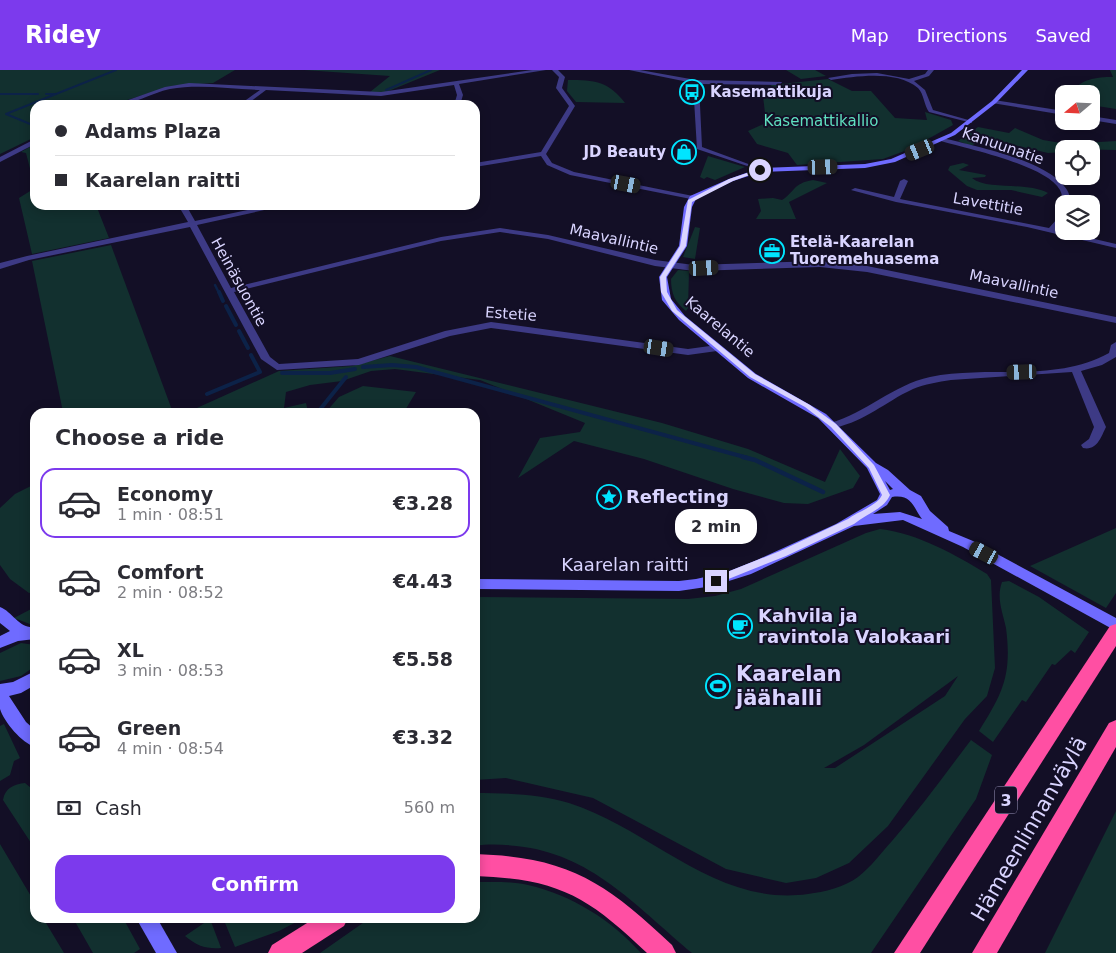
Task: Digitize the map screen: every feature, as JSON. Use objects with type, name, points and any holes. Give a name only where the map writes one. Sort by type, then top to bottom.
[{"type":"highway","name":"Hämeenlinnanväylä","points":[[907,951],[1116,631]]},
{"type":"highway","name":"Hämeenlinnanväylä","points":[[984,953],[1116,729]]},
{"type":"highway","points":[[480,865],[521,866],[567,878],[593,891],[627,916],[664,953]]},
{"type":"highway","points":[[280,953],[328,923]]},
{"type":"main road","points":[[692,198],[731,180],[760,170],[879,164],[893,161],[943,140],[970,122],[994,102],[1025,70]]},
{"type":"main road","name":"Kaarelantie","points":[[692,198],[688,207],[683,246],[662,282],[670,305],[717,348],[752,376],[808,406],[834,425],[872,466],[884,473],[905,493]]},
{"type":"main road","name":"Kaarelantie","points":[[872,466],[885,498]]},
{"type":"main road","points":[[946,534],[922,510],[918,500],[905,493],[894,492],[885,498],[887,509],[932,530],[946,534],[1116,625]]},
{"type":"main road","name":"Kaarelan raitti","points":[[851,522],[885,498]]},
{"type":"main road","points":[[904,517],[917,516],[922,510]]},
{"type":"main road","name":"Kaarelan raitti","points":[[480,584],[670,586],[704,584],[752,567],[851,522],[888,516],[904,517]]},
{"type":"main road","points":[[0,613],[10,624],[30,633]]},
{"type":"main road","points":[[0,642],[30,633]]},
{"type":"main road","points":[[30,680],[16,688],[0,693],[16,722],[30,735]]},
{"type":"main road","points":[[149,923],[167,953]]},
{"type":"street","points":[[134,100],[182,86],[266,88],[369,94],[456,84],[543,70]]},
{"type":"street","points":[[480,164],[543,154],[572,106],[560,91],[562,77],[555,70]]},
{"type":"street","points":[[632,70],[696,82],[768,85],[780,83]]},
{"type":"street","points":[[908,81],[927,75],[931,70]]},
{"type":"street","points":[[831,78],[870,75],[908,81],[922,89],[931,112],[970,122]]},
{"type":"street","points":[[696,82],[699,147],[760,170]]},
{"type":"street","points":[[456,84],[460,96],[459,100]]},
{"type":"street","points":[[249,100],[266,88]]},
{"type":"street","points":[[362,100],[369,94]]},
{"type":"street","points":[[994,102],[1055,112]]},
{"type":"street","points":[[1100,119],[1116,122]]},
{"type":"street","name":"Kanuunatie","points":[[943,140],[1022,164],[1043,173],[1062,187],[1064,195]]},
{"type":"street","points":[[1,158],[30,144]]},
{"type":"street","points":[[543,154],[549,164],[572,174],[692,198]]},
{"type":"street","points":[[896,200],[904,181]]},
{"type":"street","name":"Lavettitie","points":[[854,190],[1052,230],[1116,246]]},
{"type":"street","name":"Heinäsuontie","points":[[185,210],[266,359],[277,367]]},
{"type":"street","points":[[0,266],[27,258],[259,210]]},
{"type":"street","points":[[1052,230],[1055,226]]},
{"type":"street","name":"Maavallintie","points":[[228,291],[441,239],[486,231],[505,231],[548,237],[670,266],[704,268],[820,264],[867,269],[1116,320]]},
{"type":"street","name":"Estetie","points":[[277,367],[359,362],[437,336],[488,325],[520,327],[688,352],[717,348]]},
{"type":"street","points":[[834,425],[861,416],[898,392],[930,380],[984,374],[1076,370],[1101,363],[1108,359],[1114,354],[1116,345]]},
{"type":"street","points":[[1076,370],[1100,427],[1094,441],[1087,445]]},
{"type":"green space","points":[[0,70],[235,70],[213,83],[172,86],[127,100],[30,100],[30,139],[0,154]]},
{"type":"green space","points":[[304,70],[440,70],[386,92],[370,92],[390,76]]},
{"type":"green space","points":[[786,70],[815,70],[826,76],[801,79]]},
{"type":"green space","points":[[1110,70],[1116,70],[1116,109],[1100,106],[1100,85],[1079,85],[1089,80],[1113,77]]},
{"type":"green space","name":"Kasemattikallio","points":[[828,79],[852,91],[871,91],[895,118],[927,120],[925,112],[951,120],[953,125],[910,149],[883,159],[797,165],[788,153],[757,144],[748,131],[770,121],[765,113],[762,88],[772,87],[771,85]]},
{"type":"green space","points":[[568,80],[586,80],[600,83],[613,90],[625,103],[576,102],[567,91]]},
{"type":"green space","points":[[978,127],[1009,133],[1015,128],[1043,140],[1055,142],[1055,153],[1048,153],[985,138],[971,146],[958,141]]},
{"type":"green space","points":[[1116,141],[1116,150],[1100,150],[1100,142]]},
{"type":"green space","points":[[30,147],[30,169],[26,153],[21,152]]},
{"type":"green space","points":[[708,156],[745,167],[715,180],[707,177],[704,179],[700,177]]},
{"type":"green space","points":[[963,163],[969,165],[959,170],[986,175],[985,177],[972,178],[979,182],[1029,187],[1048,193],[1042,197],[1011,190],[977,190],[967,186],[948,170],[950,166]]},
{"type":"green space","points":[[813,180],[827,183],[789,202],[796,219],[756,219],[761,211],[758,199],[773,198],[782,200],[801,183]]},
{"type":"green space","points":[[30,191],[30,210],[98,210],[109,238],[32,254],[19,198]]},
{"type":"green space","points":[[695,227],[700,228],[695,259],[683,257]]},
{"type":"green space","points":[[111,245],[171,408],[62,408],[32,261]]},
{"type":"green space","points":[[678,270],[689,271],[688,308],[686,311],[676,301],[672,289],[671,279]]},
{"type":"green space","points":[[390,356],[662,423],[748,449],[825,482],[840,449],[860,476],[853,488],[808,504],[784,503],[733,489],[644,459],[574,441],[518,478],[540,438],[580,432],[585,423],[480,380],[395,369],[371,371],[342,381],[310,385],[286,392],[284,408],[197,408],[279,371],[352,366]]},
{"type":"green space","points":[[363,386],[416,392],[406,408],[329,408],[339,397]]},
{"type":"green space","points":[[306,403],[307,408],[284,408]]},
{"type":"green space","points":[[30,486],[29,593],[10,579],[0,565],[0,508],[15,494]]},
{"type":"green space","points":[[1116,528],[1116,593],[1106,608],[1030,566]]},
{"type":"green space","name":"Kaarelan jäähalli","points":[[880,529],[909,535],[936,546],[987,574],[991,580],[995,668],[987,696],[965,719],[888,826],[849,863],[816,878],[786,883],[726,869],[593,798],[506,778],[480,780],[480,597],[688,599],[715,596],[741,589],[866,533]],"holes":[[[958,676],[945,696],[835,768],[824,768],[864,745]]]},
{"type":"green space","points":[[1009,581],[1039,597],[1089,632],[1075,653],[1071,650],[1055,665],[1052,664],[1026,702],[1022,700],[993,742],[979,731],[1000,694],[1004,683],[1008,659],[1008,644],[1000,588],[1002,582]]},
{"type":"green space","points":[[30,610],[30,624],[14,618]]},
{"type":"green space","points":[[21,643],[30,644],[30,670],[21,676],[0,681],[0,653]]},
{"type":"green space","points":[[4,724],[20,758],[14,761],[10,775],[0,781],[0,726]]},
{"type":"green space","points":[[971,740],[992,755],[976,799],[871,953],[692,953],[635,903],[595,874],[573,862],[549,853],[524,847],[494,844],[480,845],[480,793],[534,796],[569,803],[599,815],[714,878],[743,889],[775,895],[808,894],[834,889],[858,877],[892,841]]},
{"type":"green space","points":[[25,783],[30,787],[30,841],[3,800],[6,792],[17,784]]},
{"type":"green space","points":[[1116,811],[1116,953],[1045,953]]},
{"type":"green space","points":[[0,844],[30,895],[30,923],[46,923],[64,953],[0,953]]},
{"type":"green space","points":[[480,882],[502,882],[544,889],[575,902],[590,910],[617,930],[641,953],[320,953],[363,923],[480,923]]},
{"type":"green space","points":[[76,923],[126,923],[140,949],[134,953],[93,953]]},
{"type":"green space","points":[[204,923],[212,923],[221,948],[202,946],[185,936]]},
{"type":"green space","points":[[225,923],[294,923],[279,931],[235,947]]},
{"type":"waterway","points":[[56,94],[116,70]]},
{"type":"waterway","points":[[386,90],[431,70]]},
{"type":"waterway","points":[[0,94],[38,94]]},
{"type":"waterway","points":[[46,94],[56,94]]},
{"type":"waterway","points":[[41,100],[56,94]]},
{"type":"waterway","points":[[30,104],[6,114],[30,124]]},
{"type":"waterway","points":[[215,285],[219,293]]},
{"type":"waterway","points":[[219,292],[223,301]]},
{"type":"waterway","points":[[226,306],[236,325]]},
{"type":"waterway","points":[[239,331],[248,348]]},
{"type":"waterway","points":[[207,394],[260,372],[251,355]]},
{"type":"waterway","points":[[363,367],[392,365],[416,367],[748,458]]},
{"type":"waterway","points":[[282,373],[330,373],[355,369]]},
{"type":"waterway","points":[[321,408],[346,377]]},
{"type":"waterway","points":[[743,457],[755,460],[823,492]]},
{"type":"place","name":"Kasemattikuja","points":[[692,92]]},
{"type":"place","name":"JD Beauty","points":[[684,152]]},
{"type":"place","name":"Etelä-Kaarelan Tuoremehuasema","points":[[772,251]]},
{"type":"place","name":"Reflecting","points":[[609,497]]},
{"type":"place","name":"Kahvila ja ravintola Valokaari","points":[[740,626]]},
{"type":"place","name":"Kaarelan jäähalli","points":[[718,686]]},
{"type":"route","points":[[716,581],[809,542],[851,522],[860,514],[883,502],[886,495],[880,481],[875,476],[872,466],[834,425],[808,406],[752,376],[682,318],[667,300],[662,282],[663,277],[683,246],[688,207],[692,198],[731,180],[760,170]]}]
